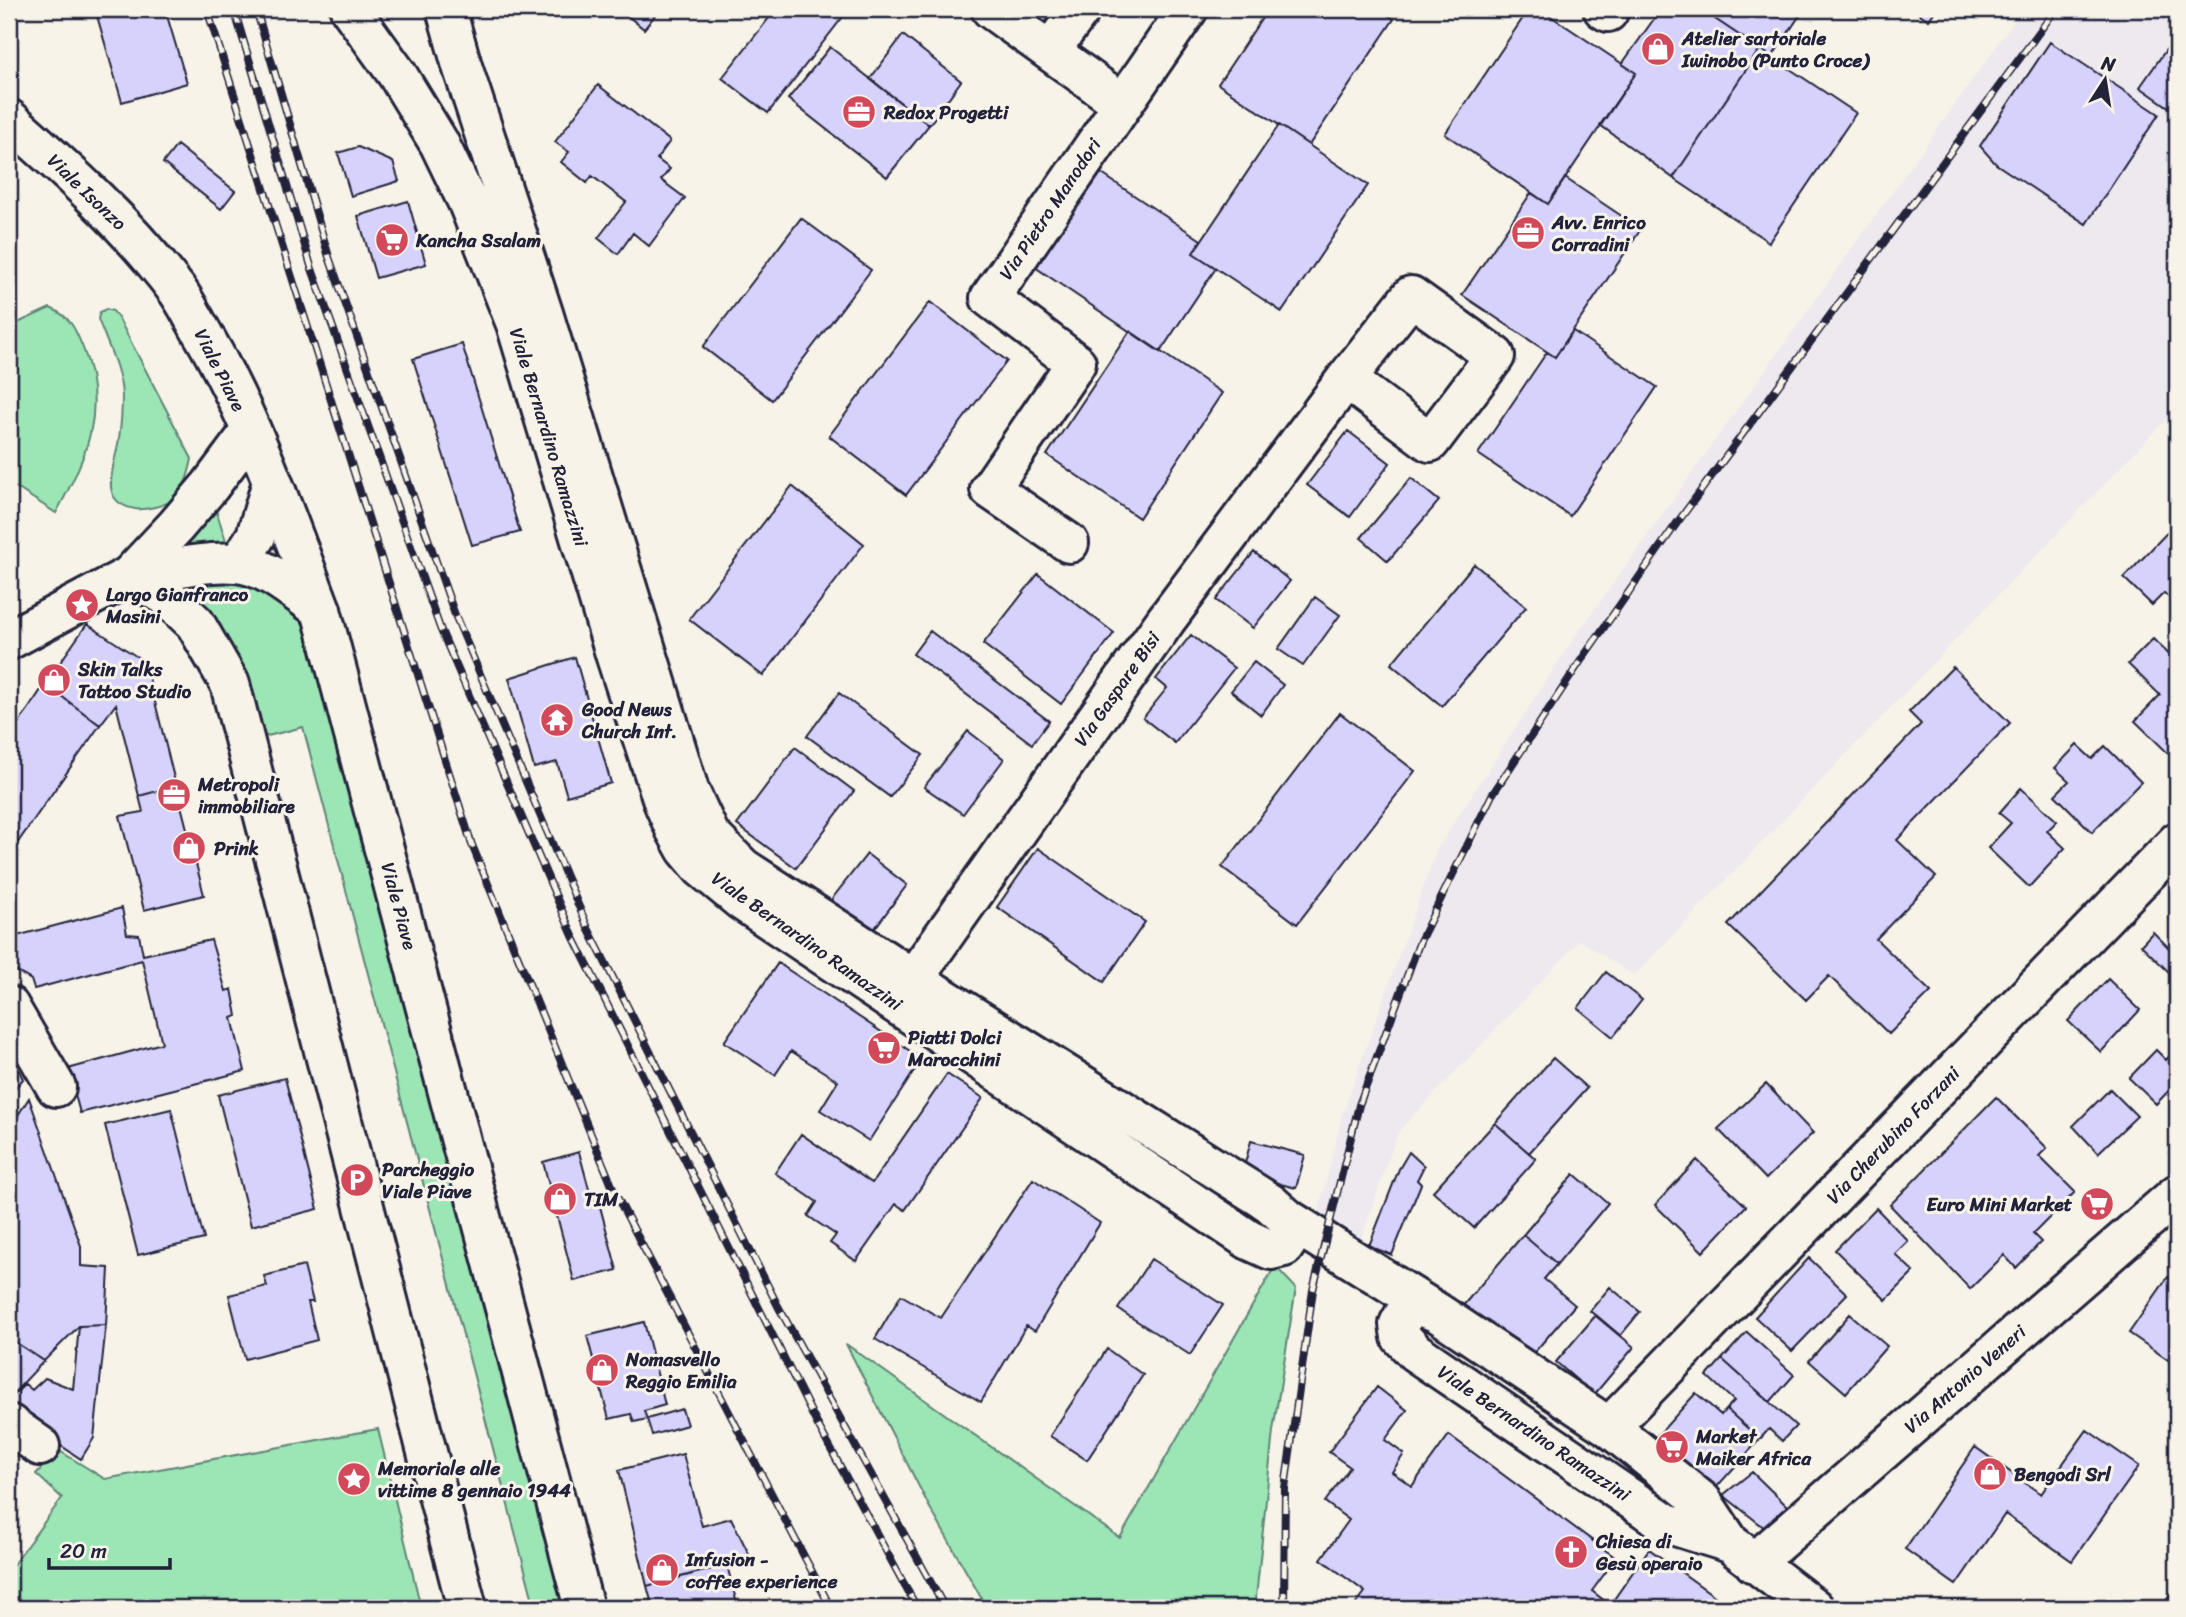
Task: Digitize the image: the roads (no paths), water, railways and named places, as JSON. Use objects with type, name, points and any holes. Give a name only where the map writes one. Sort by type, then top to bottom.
[{"type":"street","name":"Viale Bernardino Ramazzini","points":[[349,9],[397,75],[439,143],[468,203],[516,324],[616,657],[664,804],[686,849],[702,868],[721,884],[904,991]]},
{"type":"street","name":"Viale Bernardino Ramazzini","points":[[446,9],[543,313],[688,790],[710,835],[743,868],[904,991],[1249,1240],[1271,1250],[1284,1247],[1293,1233],[1288,1219],[1438,1312],[1609,1427],[1702,1501],[1742,1553],[1814,1608]]},
{"type":"street","points":[[991,9],[1122,103]]},
{"type":"street","points":[[1050,51],[1081,9]]},
{"type":"street","name":"Via Pietro Manodori","points":[[1069,543],[990,489],[1076,363],[990,298],[1188,9]]},
{"type":"street","points":[[1604,9],[1608,12],[1609,9]]},
{"type":"street","name":"Viale Isonzo","points":[[9,119],[87,188],[134,237]]},
{"type":"street","name":"Viale Piave","points":[[134,237],[179,292],[221,364],[251,430],[321,610],[583,1608]]},
{"type":"street","name":"Via Gaspare Bisi","points":[[904,991],[1166,620],[1346,379]]},
{"type":"street","points":[[9,640],[129,576],[210,486],[251,430]]},
{"type":"street","points":[[239,563],[256,536],[272,482]]},
{"type":"street","points":[[129,576],[203,565],[239,563],[274,576],[321,610]]},
{"type":"street","points":[[129,576],[165,595],[195,624],[230,684],[467,1608]]},
{"type":"street","name":"Via Cherubino Forzani","points":[[1609,1427],[2177,842]]},
{"type":"street","points":[[9,1006],[56,1087]]},
{"type":"street","name":"Via Antonio Veneri","points":[[1742,1553],[2177,1194]]},
{"type":"street","name":"Viale Bernardino Ramazzini","points":[[1438,1312],[1421,1306],[1414,1308],[1408,1310],[1399,1324],[1401,1337],[1415,1352],[1666,1523],[1742,1553]]},
{"type":"street","points":[[9,1424],[40,1446]]},
{"type":"railway","points":[[207,9],[472,845],[615,1193],[831,1608]]},
{"type":"railway","points":[[234,9],[311,266],[440,628],[573,936],[815,1420],[917,1608]]},
{"type":"railway","points":[[256,9],[329,257],[455,615],[588,928],[778,1306],[945,1608]]},
{"type":"railway","points":[[1284,1608],[1285,1488],[1313,1290],[1359,1105],[1420,941],[1492,795],[1584,656],[1677,523],[2056,9]]},
{"type":"place","name":"Atelier sartoriale Iwinobo (Punto Croce)","points":[[1658,49]]},
{"type":"place","name":"Redox Progetti","points":[[859,112]]},
{"type":"place","name":"Avv. Enrico Corradini","points":[[1528,233]]},
{"type":"place","name":"Kancha Ssalam","points":[[392,240]]},
{"type":"place","name":"Largo Gianfranco Masini","points":[[82,605]]},
{"type":"place","name":"Skin Talks Tattoo Studio","points":[[54,680]]},
{"type":"place","name":"Good News Church Int.","points":[[557,720]]},
{"type":"place","name":"Metropoli immobiliare","points":[[174,795]]},
{"type":"place","name":"Prink","points":[[189,848]]},
{"type":"place","name":"Piatti Dolci Marocchini","points":[[884,1048]]},
{"type":"place","name":"Parcheggio Viale Piave","points":[[357,1180]]},
{"type":"place","name":"TIM","points":[[560,1199]]},
{"type":"place","name":"Euro Mini Market","points":[[2097,1204]]},
{"type":"place","name":"Nomasvello Reggio Emilia","points":[[602,1370]]},
{"type":"place","name":"Market Maiker Africa","points":[[1672,1447]]},
{"type":"place","name":"Bengodi Srl","points":[[1990,1474]]},
{"type":"place","name":"Memoriale alle vittime 8 gennaio 1944","points":[[354,1479]]},
{"type":"place","name":"Chiesa di Gesù operaio","points":[[1571,1552]]},
{"type":"place","name":"Infusion - coffee experience","points":[[662,1570]]}]
